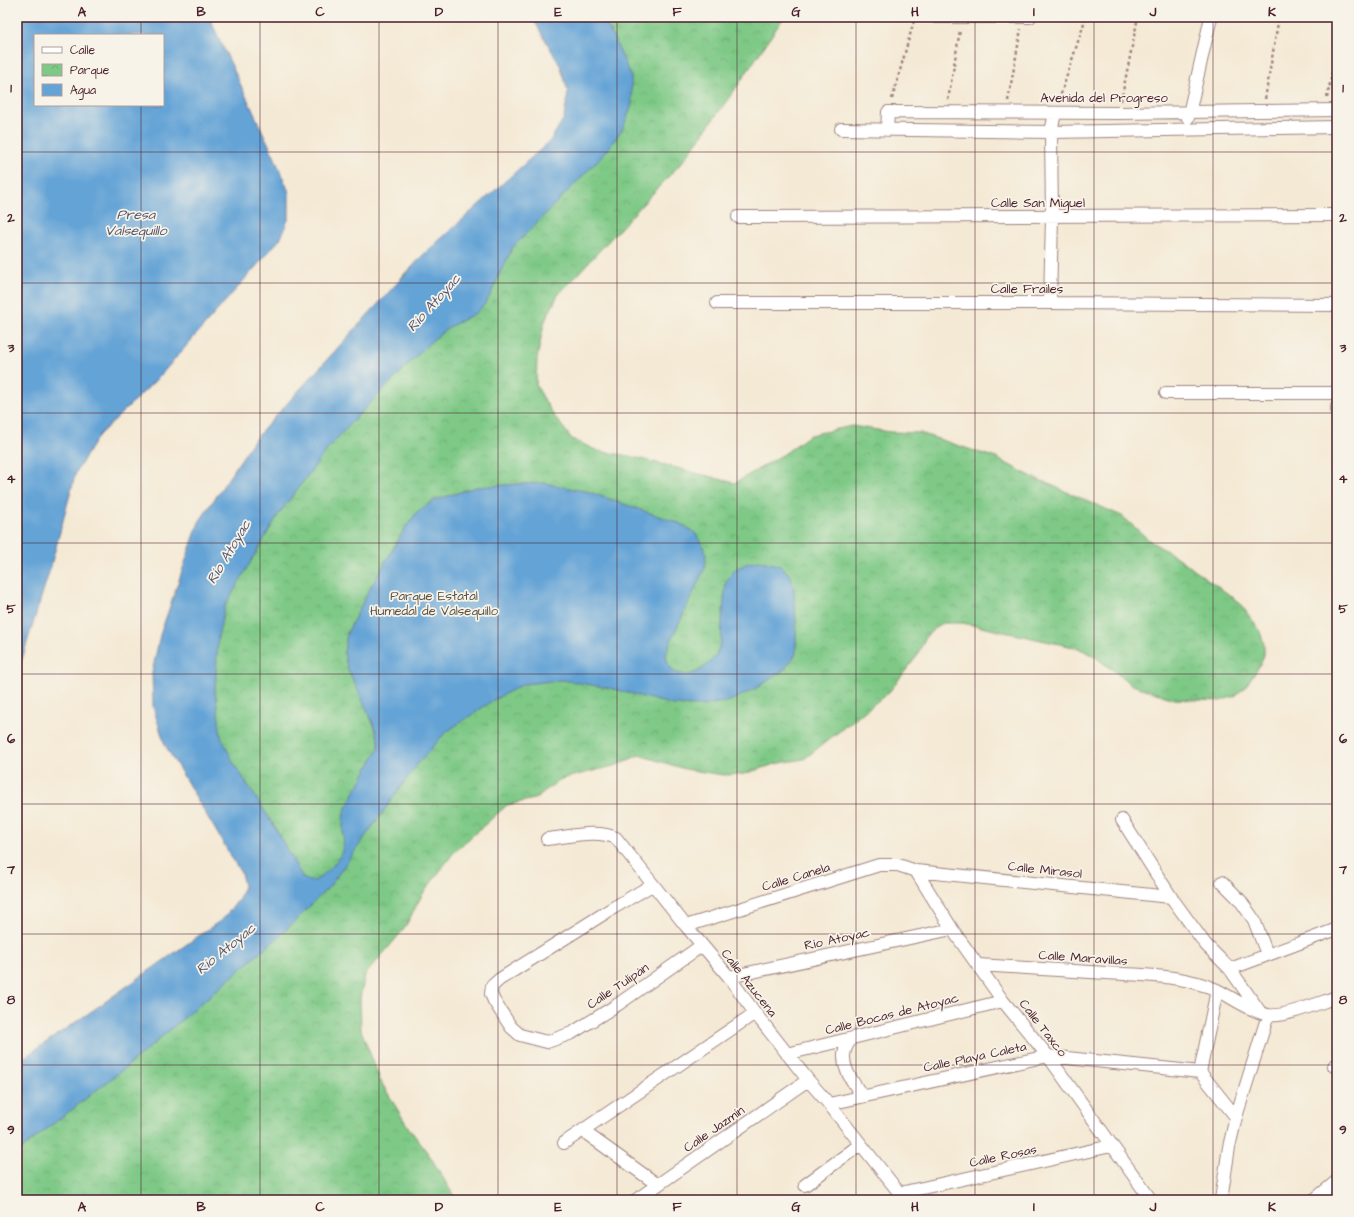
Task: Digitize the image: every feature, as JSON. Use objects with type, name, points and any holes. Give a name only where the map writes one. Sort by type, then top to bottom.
[{"type":"street","points":[[936,17],[1030,17]]},
{"type":"street","points":[[1186,129],[1211,17]]},
{"type":"street","name":"Avenida del Progreso","points":[[888,112],[1119,113],[1337,110]]},
{"type":"street","points":[[887,130],[888,112]]},
{"type":"street","points":[[1050,303],[1052,217],[1051,132],[1055,113]]},
{"type":"street","points":[[841,129],[1051,132],[1337,126]]},
{"type":"street","name":"Calle San Miguel","points":[[738,217],[1337,215]]},
{"type":"street","name":"Calle Frailes","points":[[718,304],[1050,303],[1337,305]]},
{"type":"street","points":[[1166,393],[1337,393]]},
{"type":"street","points":[[1122,820],[1171,897],[1206,944],[1230,969],[1264,1013],[1279,1016],[1337,997]]},
{"type":"street","name":"Calle Azucena","points":[[547,839],[599,833],[608,834],[616,838],[701,946],[729,978],[754,1013],[903,1196]]},
{"type":"street","name":"Calle Canela","points":[[686,926],[879,865],[898,865],[916,871]]},
{"type":"street","name":"Calle Mirasol","points":[[916,871],[1171,897]]},
{"type":"street","name":"Calle Taxco","points":[[916,871],[952,929],[1004,1001],[1048,1056],[1151,1200]]},
{"type":"street","points":[[1222,882],[1240,900],[1254,920],[1267,954]]},
{"type":"street","name":"Calle Tulipán","points":[[652,885],[506,975],[492,986],[491,994],[494,1001],[511,1027],[520,1035],[547,1042],[572,1033],[617,1005],[701,946]]},
{"type":"street","name":"Río Atoyac","points":[[729,978],[952,929]]},
{"type":"street","points":[[1230,969],[1337,929]]},
{"type":"street","name":"Calle Maravillas","points":[[978,965],[1152,976],[1186,980],[1202,983],[1264,1013]]},
{"type":"street","points":[[1217,990],[1200,1072],[1236,1117]]},
{"type":"street","name":"Calle Bocas de Atoyac","points":[[787,1054],[1004,1001]]},
{"type":"street","points":[[564,1143],[754,1013]]},
{"type":"street","points":[[1221,1200],[1229,1147],[1264,1013]]},
{"type":"street","points":[[851,1038],[845,1050],[844,1061],[848,1074],[862,1096]]},
{"type":"street","name":"Calle Playa Caleta","points":[[829,1104],[1048,1056],[1200,1072]]},
{"type":"street","name":"Calle Jazmín","points":[[636,1200],[808,1080]]},
{"type":"street","points":[[583,1130],[658,1185]]},
{"type":"street","points":[[805,1185],[861,1144]]},
{"type":"street","name":"Calle Rosas","points":[[903,1196],[1111,1146]]},
{"type":"street","points":[[1314,1200],[1337,1182]]},
{"type":"path","points":[[888,112],[915,17]]},
{"type":"path","points":[[946,112],[962,17]]},
{"type":"path","points":[[1006,112],[1024,17]]},
{"type":"path","points":[[1055,113],[1086,17]]},
{"type":"path","points":[[1119,113],[1138,17]]},
{"type":"path","points":[[1263,111],[1279,17]]},
{"type":"path","points":[[1325,110],[1337,49]]},
{"type":"green space","name":"Parque Estatal Humedal de Valsequillo","points":[[539,17],[784,17],[736,88],[683,161],[558,295],[544,323],[537,359],[536,385],[552,413],[572,439],[598,451],[630,456],[735,483],[784,454],[810,435],[852,426],[890,432],[920,433],[996,458],[1028,475],[1122,516],[1150,541],[1175,556],[1238,601],[1259,629],[1264,644],[1264,655],[1260,665],[1245,687],[1235,696],[1220,701],[1174,699],[1132,685],[1093,655],[1078,648],[963,623],[942,623],[926,636],[917,656],[889,692],[804,759],[775,764],[744,774],[723,775],[685,769],[639,755],[617,765],[561,779],[534,799],[507,805],[454,852],[422,895],[404,929],[365,975],[360,998],[361,1030],[381,1082],[408,1127],[430,1156],[456,1200],[17,1200],[17,1107],[262,885],[162,668],[295,433],[404,274],[582,128],[582,92]]},
{"type":"water","name":"Presa Valsequillo","points":[[17,17],[209,17],[274,156],[289,192],[289,217],[281,238],[159,377],[99,435],[76,472],[50,569],[17,675]]},
{"type":"water","points":[[532,17],[601,17],[611,32],[631,76],[632,105],[623,128],[606,152],[513,247],[485,304],[476,313],[449,327],[428,344],[348,426],[326,451],[278,515],[225,606],[218,637],[215,689],[221,736],[233,762],[273,824],[303,878],[312,881],[318,879],[334,864],[342,852],[344,813],[378,749],[379,742],[374,725],[347,667],[344,653],[347,633],[368,592],[405,528],[418,511],[435,500],[476,487],[544,483],[589,492],[679,523],[694,532],[701,541],[706,555],[705,568],[666,654],[668,664],[674,672],[687,675],[697,672],[716,656],[721,641],[726,582],[734,570],[748,563],[759,561],[779,565],[789,574],[794,590],[796,654],[784,670],[755,689],[730,701],[699,706],[673,705],[614,689],[563,680],[524,684],[495,699],[445,733],[416,766],[329,887],[282,934],[130,1064],[25,1146],[17,1155],[17,1060],[23,1058],[89,1013],[224,918],[239,899],[244,886],[241,873],[165,745],[153,707],[152,673],[160,635],[199,522],[254,440],[425,253],[550,141],[564,118],[568,92],[561,67]]}]
